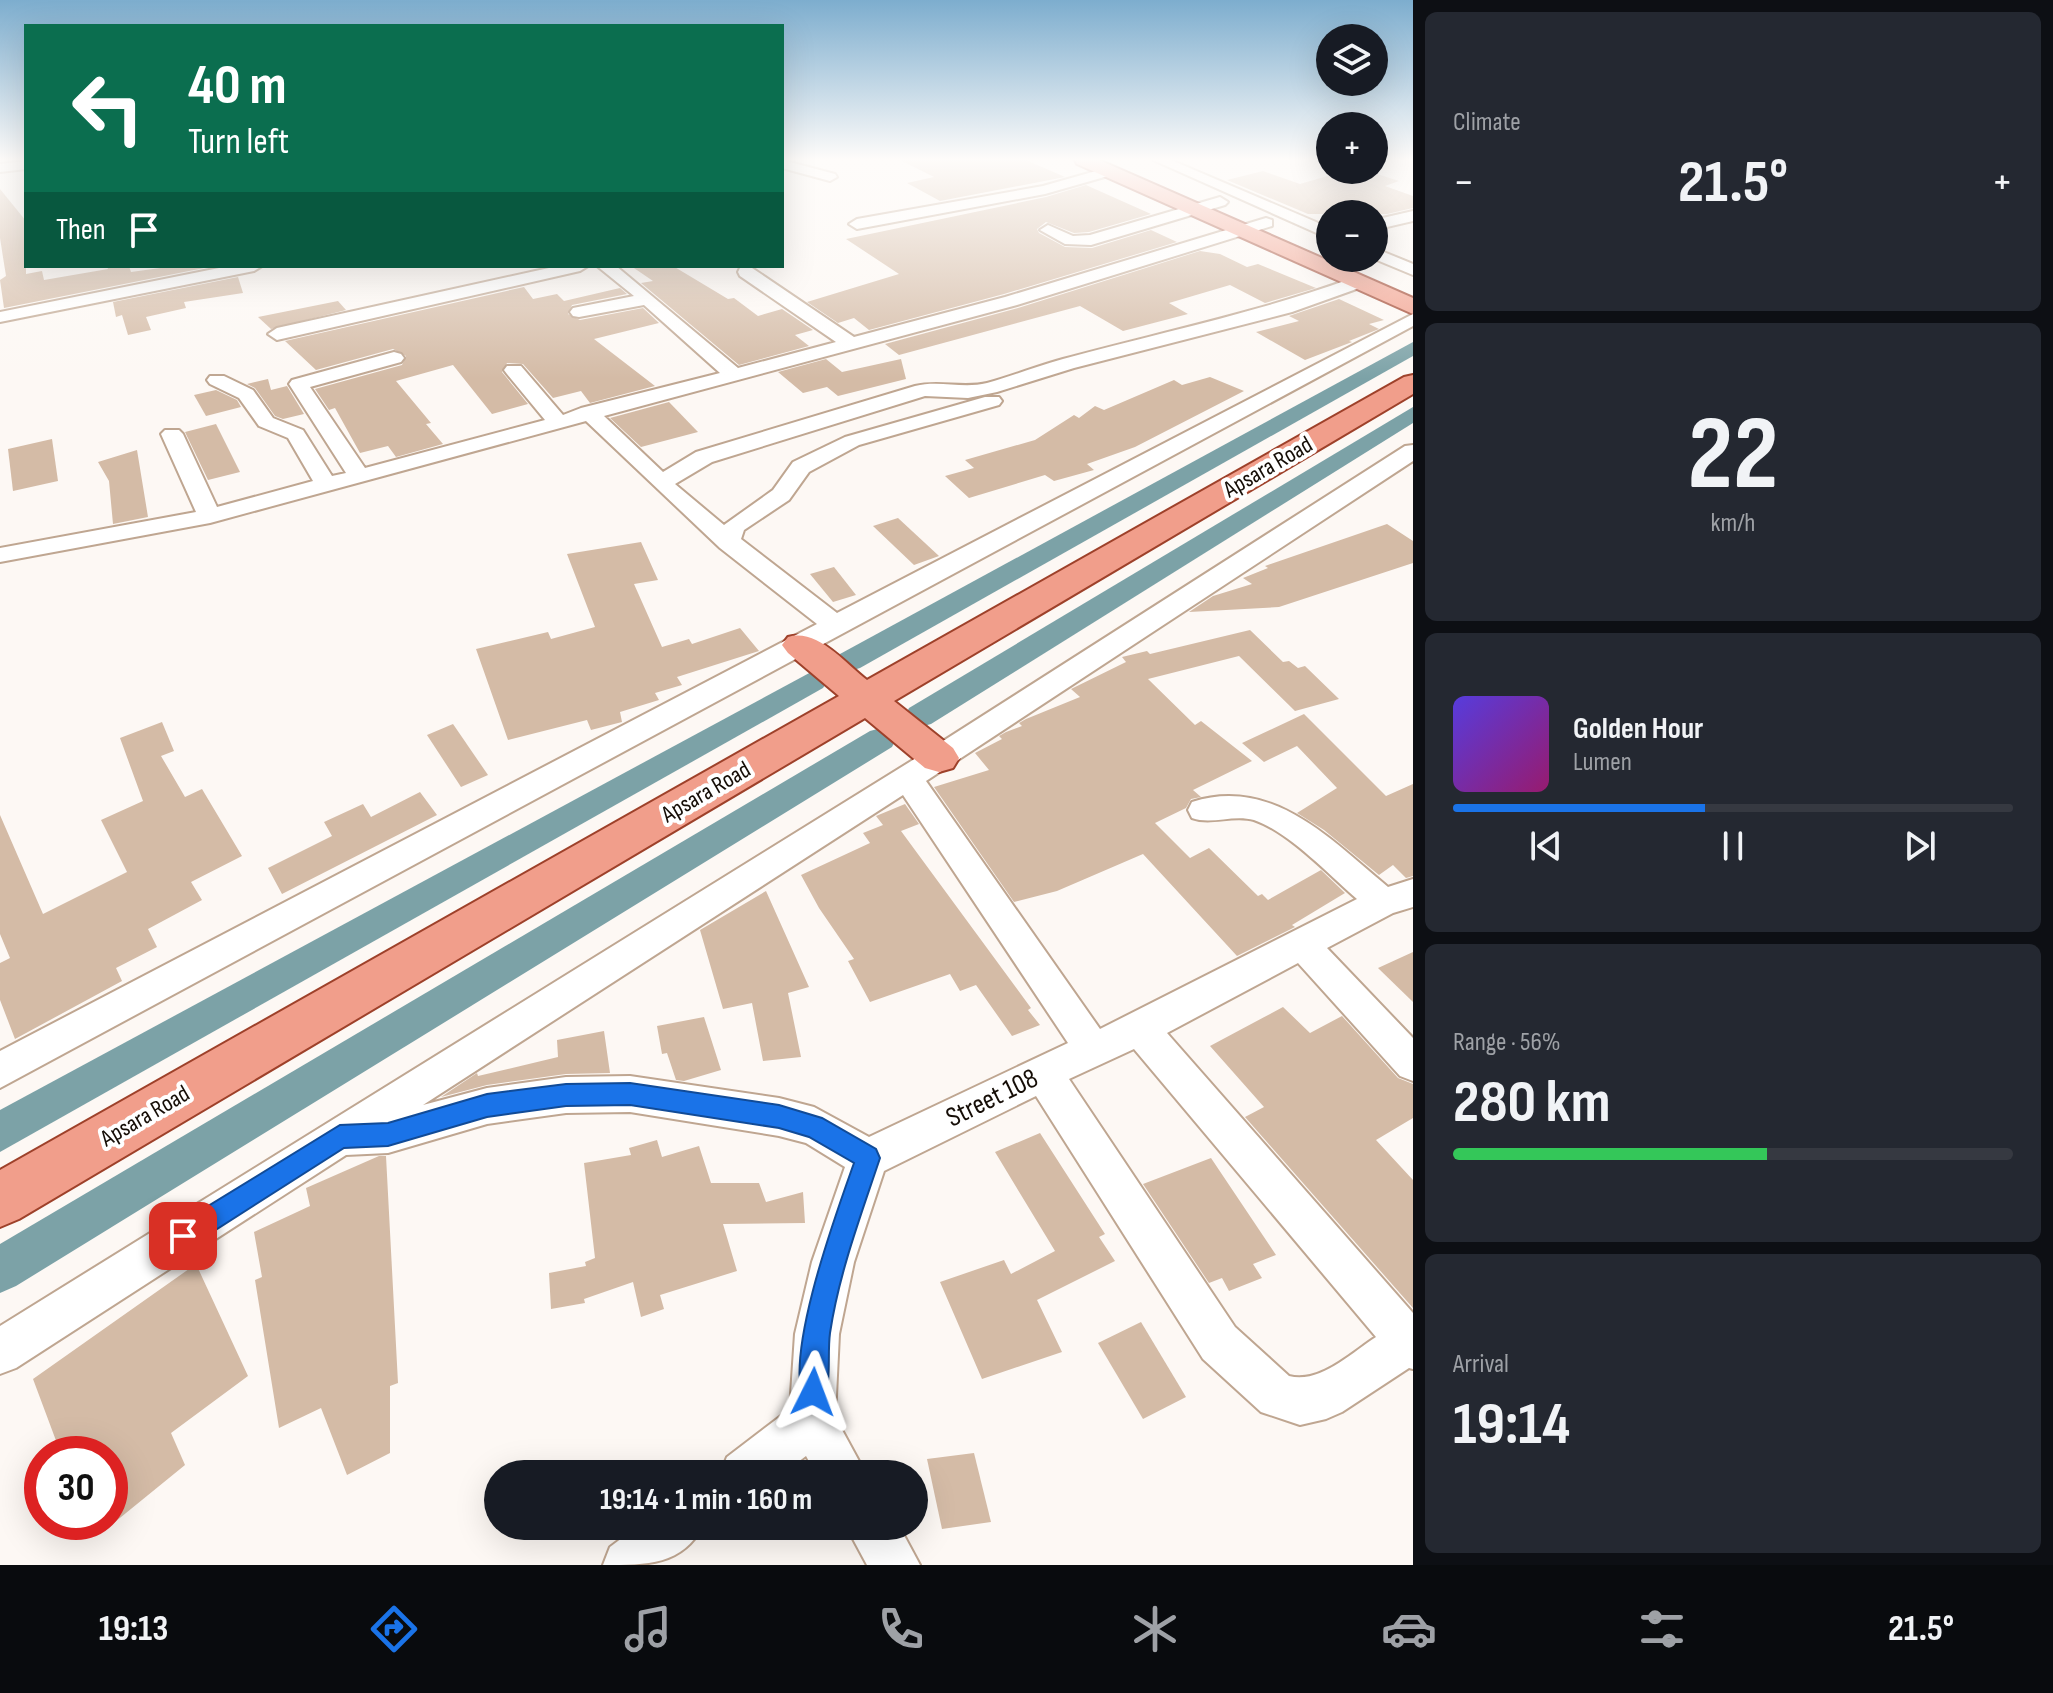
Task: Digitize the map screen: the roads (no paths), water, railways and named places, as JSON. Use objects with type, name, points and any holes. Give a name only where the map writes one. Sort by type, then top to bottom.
[{"type":"main road","points":[[1249,233],[1413,307]]},
{"type":"main road","points":[[1290,233],[1305,239],[1316,238]]},
{"type":"main road","points":[[1381,272],[1413,286]]},
{"type":"main road","name":"Apsara Road","points":[[0,1200],[1413,383]]},
{"type":"main road","points":[[800,645],[939,758]]},
{"type":"street","points":[[1054,233],[1071,241],[1091,240],[1116,233]]},
{"type":"street","points":[[0,555],[210,516],[588,412],[735,376],[1011,301],[1232,233]]},
{"type":"street","points":[[1388,259],[1413,270]]},
{"type":"street","points":[[0,317],[244,268]]},
{"type":"street","points":[[277,334],[571,268]]},
{"type":"street","points":[[608,268],[648,299],[735,376]]},
{"type":"street","points":[[746,272],[851,344]]},
{"type":"street","points":[[661,483],[704,457],[922,390],[938,388],[968,392],[990,388],[1067,364],[1286,308],[1356,283]]},
{"type":"street","points":[[728,543],[734,527],[781,495],[801,467],[852,441],[1296,311],[1323,302],[1321,296]]},
{"type":"street","points":[[579,312],[648,299]]},
{"type":"street","points":[[0,1070],[1413,319]]},
{"type":"street","points":[[359,475],[299,384],[394,358]]},
{"type":"street","points":[[514,370],[557,421]]},
{"type":"street","points":[[217,380],[246,394],[266,422],[296,434],[326,484]]},
{"type":"street","points":[[588,412],[728,543],[836,626]]},
{"type":"street","points":[[172,434],[210,516]]},
{"type":"street","points":[[0,1352],[1408,459]]},
{"type":"street","points":[[907,777],[1093,1049]]},
{"type":"street","points":[[1203,810],[1228,807],[1259,809],[1398,897]]},
{"type":"street","name":"Street 108","points":[[868,1158],[1140,1029],[1398,897]]},
{"type":"street","points":[[1302,944],[1413,1064]]},
{"type":"street","points":[[1043,1073],[1219,1343],[1277,1396],[1300,1402],[1326,1396],[1411,1345],[1140,1029]]},
{"type":"street","points":[[340,1136],[388,1134],[487,1106],[566,1095],[630,1094],[779,1117],[814,1126],[868,1158],[833,1262],[817,1334],[812,1421],[834,1460]]},
{"type":"street","points":[[762,1460],[812,1421]]},
{"type":"street","points":[[628,1565],[660,1540]]},
{"type":"street","points":[[880,1540],[895,1565]]},
{"type":"waterway","points":[[850,661],[1413,348]]},
{"type":"waterway","points":[[920,716],[1413,414]]},
{"type":"waterway","points":[[0,1132],[813,681]]},
{"type":"waterway","points":[[0,1270],[881,739]]}]
